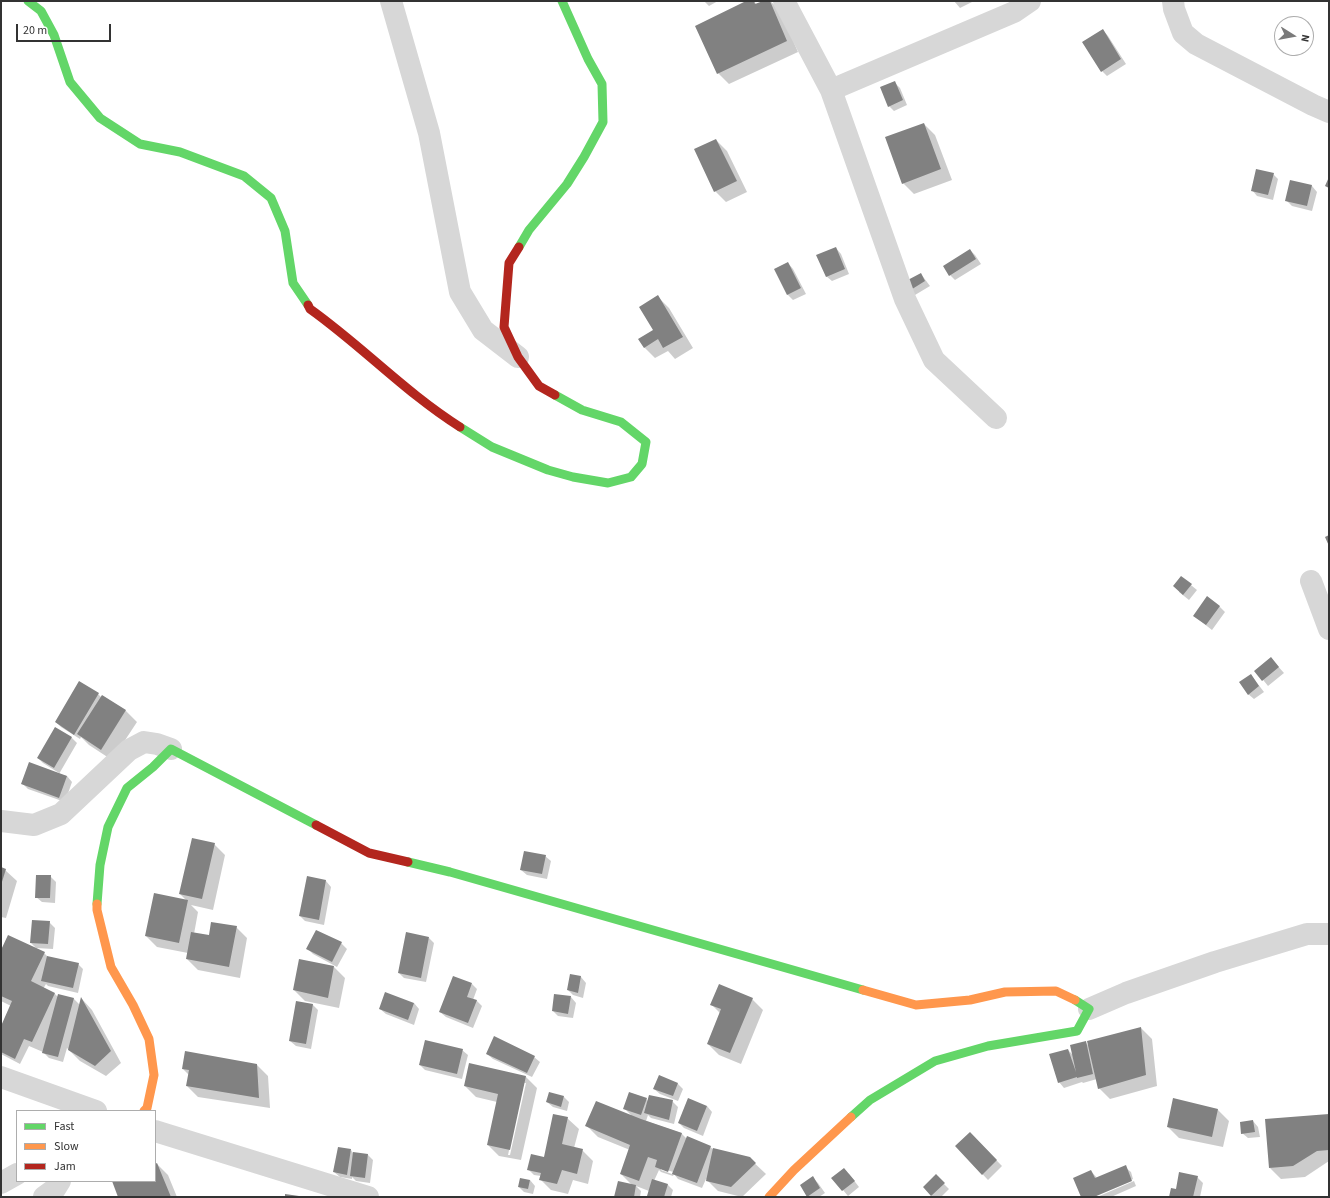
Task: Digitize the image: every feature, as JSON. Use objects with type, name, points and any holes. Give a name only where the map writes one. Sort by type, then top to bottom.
[{"type":"street","points":[[28,1],[40,12],[54,35],[70,82],[100,118],[140,144],[180,152],[244,176],[271,198],[284,231],[293,283],[310,309],[338,329],[364,353],[440,414],[492,447],[548,470],[608,484],[631,477],[642,464],[646,442],[621,422],[582,410],[539,386],[518,357],[504,327],[509,263],[529,230],[567,184],[603,122],[602,84],[588,59],[562,1]]},
{"type":"street","points":[[391,1],[429,133],[460,292],[483,330],[518,357]]},
{"type":"street","points":[[784,1],[831,90],[905,299],[934,360],[996,418]]},
{"type":"street","points":[[831,90],[1014,12],[1030,1]]},
{"type":"street","points":[[1173,1],[1174,9],[1183,33],[1196,44],[1329,112]]},
{"type":"street","points":[[1311,581],[1329,629]]},
{"type":"street","points":[[1,821],[34,825],[60,814],[129,750],[144,742],[157,744],[171,749],[368,853],[450,872],[916,1005],[970,1000],[1005,992],[1056,991],[1073,998],[1089,1009]]},
{"type":"street","points":[[145,1110],[147,1108],[154,1074],[149,1039],[112,967],[97,910],[100,865],[108,827],[127,788],[153,767],[171,749]]},
{"type":"street","points":[[769,1197],[794,1170],[870,1100],[935,1061],[988,1046],[1077,1031],[1089,1009],[1126,993],[1223,959],[1307,934],[1329,934]]},
{"type":"street","points":[[1,1077],[93,1110]]},
{"type":"street","points":[[156,1131],[368,1197]]},
{"type":"street","points":[[1,1182],[16,1174]]},
{"type":"street","points":[[44,1197],[56,1189],[60,1182]]},
{"type":"building","points":[[746,1],[754,1],[755,4],[763,1],[770,1],[787,41],[717,74],[695,26]]},
{"type":"building","points":[[1103,29],[1121,59],[1101,72],[1082,42]]},
{"type":"building","points":[[895,81],[903,100],[888,107],[880,87]]},
{"type":"building","points":[[924,123],[941,169],[902,184],[885,137]]},
{"type":"building","points":[[716,139],[737,181],[714,192],[694,149]]},
{"type":"building","points":[[1256,169],[1274,173],[1268,195],[1251,191]]},
{"type":"building","points":[[1329,177],[1329,188],[1325,186]]},
{"type":"building","points":[[1290,180],[1312,185],[1307,206],[1285,201]]},
{"type":"building","points":[[836,247],[845,269],[826,277],[816,255]]},
{"type":"building","points":[[970,249],[976,259],[949,276],[943,266]]},
{"type":"building","points":[[788,262],[801,288],[787,295],[774,269]]},
{"type":"building","points":[[921,273],[925,281],[909,291],[904,282]]},
{"type":"building","points":[[658,295],[683,337],[663,348],[658,339],[644,348],[638,339],[653,330],[639,307]]},
{"type":"building","points":[[1329,535],[1329,546],[1325,537]]},
{"type":"building","points":[[1181,576],[1192,584],[1183,595],[1173,586]]},
{"type":"building","points":[[1207,596],[1220,606],[1206,625],[1193,616]]},
{"type":"building","points":[[1271,657],[1279,667],[1262,681],[1254,671]]},
{"type":"building","points":[[1251,674],[1259,686],[1248,695],[1239,682]]},
{"type":"building","points":[[79,681],[99,693],[74,735],[55,722]]},
{"type":"building","points":[[102,695],[126,710],[101,750],[77,734]]},
{"type":"building","points":[[55,727],[72,737],[54,768],[37,758]]},
{"type":"building","points":[[29,762],[67,776],[59,798],[21,784]]},
{"type":"building","points":[[192,838],[215,843],[202,899],[179,894]]},
{"type":"building","points":[[524,851],[546,855],[542,874],[520,870]]},
{"type":"building","points":[[1,867],[6,869],[1,885]]},
{"type":"building","points":[[36,875],[51,875],[50,898],[35,898]]},
{"type":"building","points":[[307,876],[326,880],[319,920],[299,916]]},
{"type":"building","points":[[154,893],[188,900],[179,943],[145,936]]},
{"type":"building","points":[[32,920],[50,921],[48,944],[30,943]]},
{"type":"building","points":[[211,922],[237,926],[229,967],[186,959],[191,932],[209,935]]},
{"type":"building","points":[[316,930],[342,942],[332,962],[306,949]]},
{"type":"building","points":[[406,932],[429,937],[421,978],[398,973]]},
{"type":"building","points":[[8,935],[45,952],[31,981],[55,993],[32,1042],[24,1039],[15,1059],[1,1052],[1,1026],[12,1001],[1,996],[1,950]]},
{"type":"building","points":[[47,956],[79,963],[73,988],[41,981]]},
{"type":"building","points":[[299,959],[334,966],[328,998],[293,990]]},
{"type":"building","points":[[570,974],[581,976],[578,993],[567,990]]},
{"type":"building","points":[[453,976],[472,983],[467,997],[477,1000],[468,1023],[439,1012]]},
{"type":"building","points":[[719,984],[753,998],[730,1053],[707,1044],[721,1009],[710,1005]]},
{"type":"building","points":[[385,992],[414,1003],[408,1020],[379,1009]]},
{"type":"building","points":[[58,994],[74,998],[58,1057],[42,1053]]},
{"type":"building","points":[[554,994],[571,996],[568,1014],[552,1011]]},
{"type":"building","points":[[81,997],[111,1051],[95,1066],[68,1050]]},
{"type":"building","points":[[296,1001],[313,1004],[306,1044],[289,1041]]},
{"type":"building","points":[[1141,1027],[1146,1075],[1098,1089],[1087,1041]]},
{"type":"building","points":[[494,1036],[535,1056],[527,1073],[486,1054]]},
{"type":"building","points":[[425,1040],[463,1049],[457,1074],[419,1065]]},
{"type":"building","points":[[1086,1041],[1093,1074],[1058,1083],[1049,1054],[1068,1049],[1076,1072],[1070,1045]]},
{"type":"building","points":[[185,1051],[257,1064],[259,1098],[186,1086],[189,1070],[182,1069]]},
{"type":"building","points":[[469,1063],[526,1076],[510,1150],[487,1145],[498,1094],[464,1086]]},
{"type":"building","points":[[659,1075],[678,1083],[673,1096],[653,1089]]},
{"type":"building","points":[[549,1092],[564,1096],[561,1107],[546,1102]]},
{"type":"building","points":[[629,1092],[647,1098],[641,1115],[623,1109]]},
{"type":"building","points":[[649,1095],[673,1100],[669,1120],[644,1113]]},
{"type":"building","points":[[688,1098],[707,1106],[697,1131],[678,1123]]},
{"type":"building","points":[[1173,1098],[1218,1109],[1212,1137],[1167,1127]]},
{"type":"building","points":[[596,1101],[682,1133],[668,1172],[655,1167],[657,1160],[648,1157],[639,1181],[620,1174],[630,1145],[585,1126]]},
{"type":"building","points":[[553,1114],[568,1117],[562,1144],[583,1149],[577,1174],[562,1170],[557,1184],[539,1180],[541,1173],[527,1170],[531,1154],[544,1157]]},
{"type":"building","points":[[1329,1114],[1329,1150],[1317,1151],[1293,1166],[1269,1168],[1265,1119]]},
{"type":"building","points":[[1253,1120],[1255,1132],[1241,1134],[1240,1122]]},
{"type":"building","points":[[970,1132],[997,1160],[982,1175],[955,1146]]},
{"type":"building","points":[[687,1136],[711,1146],[697,1183],[672,1174]]},
{"type":"building","points":[[338,1147],[351,1149],[347,1175],[333,1172]]},
{"type":"building","points":[[713,1148],[750,1157],[756,1163],[731,1187],[706,1181]]},
{"type":"building","points":[[353,1152],[368,1154],[365,1178],[350,1176]]},
{"type":"building","points":[[156,1164],[171,1197],[118,1197],[112,1182],[156,1182]]},
{"type":"building","points":[[1126,1165],[1132,1181],[1094,1197],[1081,1197],[1073,1178],[1091,1170],[1095,1178]]},
{"type":"building","points":[[844,1168],[855,1181],[842,1191],[831,1178]]},
{"type":"building","points":[[1179,1172],[1198,1176],[1193,1197],[1169,1197],[1171,1188],[1176,1189]]},
{"type":"building","points":[[936,1174],[945,1183],[931,1196],[923,1187]]},
{"type":"building","points":[[813,1176],[820,1188],[807,1197],[800,1185]]},
{"type":"building","points":[[520,1178],[530,1180],[528,1189],[518,1187]]},
{"type":"building","points":[[652,1179],[668,1184],[664,1197],[647,1196]]},
{"type":"building","points":[[618,1181],[636,1185],[634,1197],[614,1197]]},
{"type":"building","points":[[285,1194],[299,1196],[299,1197],[285,1197]]},
{"type":"traffic: fast","points":[[28,1],[41,11],[54,35],[70,82],[100,118],[140,144],[180,152],[244,176],[271,198],[285,231],[293,283],[308,305]]},
{"type":"traffic: fast","points":[[519,247],[529,230],[567,184],[603,122],[602,84],[588,59],[562,1]]},
{"type":"traffic: fast","points":[[460,427],[492,447],[548,470],[573,477],[608,483],[631,477],[642,464],[646,442],[621,422],[582,410],[555,395]]},
{"type":"traffic: fast","points":[[97,904],[100,865],[108,827],[127,788],[153,767],[171,749],[316,825]]},
{"type":"traffic: fast","points":[[408,862],[450,872],[863,990]]},
{"type":"traffic: fast","points":[[851,1117],[870,1100],[935,1061],[988,1046],[1077,1031],[1089,1009],[1075,1000]]},
{"type":"traffic: slow","points":[[97,904],[97,910],[111,967],[133,1005],[149,1039],[154,1075],[147,1108],[145,1110]]},
{"type":"traffic: slow","points":[[863,990],[916,1005],[970,1000],[1005,992],[1056,991],[1075,1000]]},
{"type":"traffic: slow","points":[[769,1197],[794,1170],[851,1117]]},
{"type":"traffic: jam","points":[[519,247],[509,263],[504,327],[518,357],[539,386],[555,395]]},
{"type":"traffic: jam","points":[[308,305],[310,309],[348,338],[421,399],[460,427]]},
{"type":"traffic: jam","points":[[316,825],[369,853],[408,862]]}]
